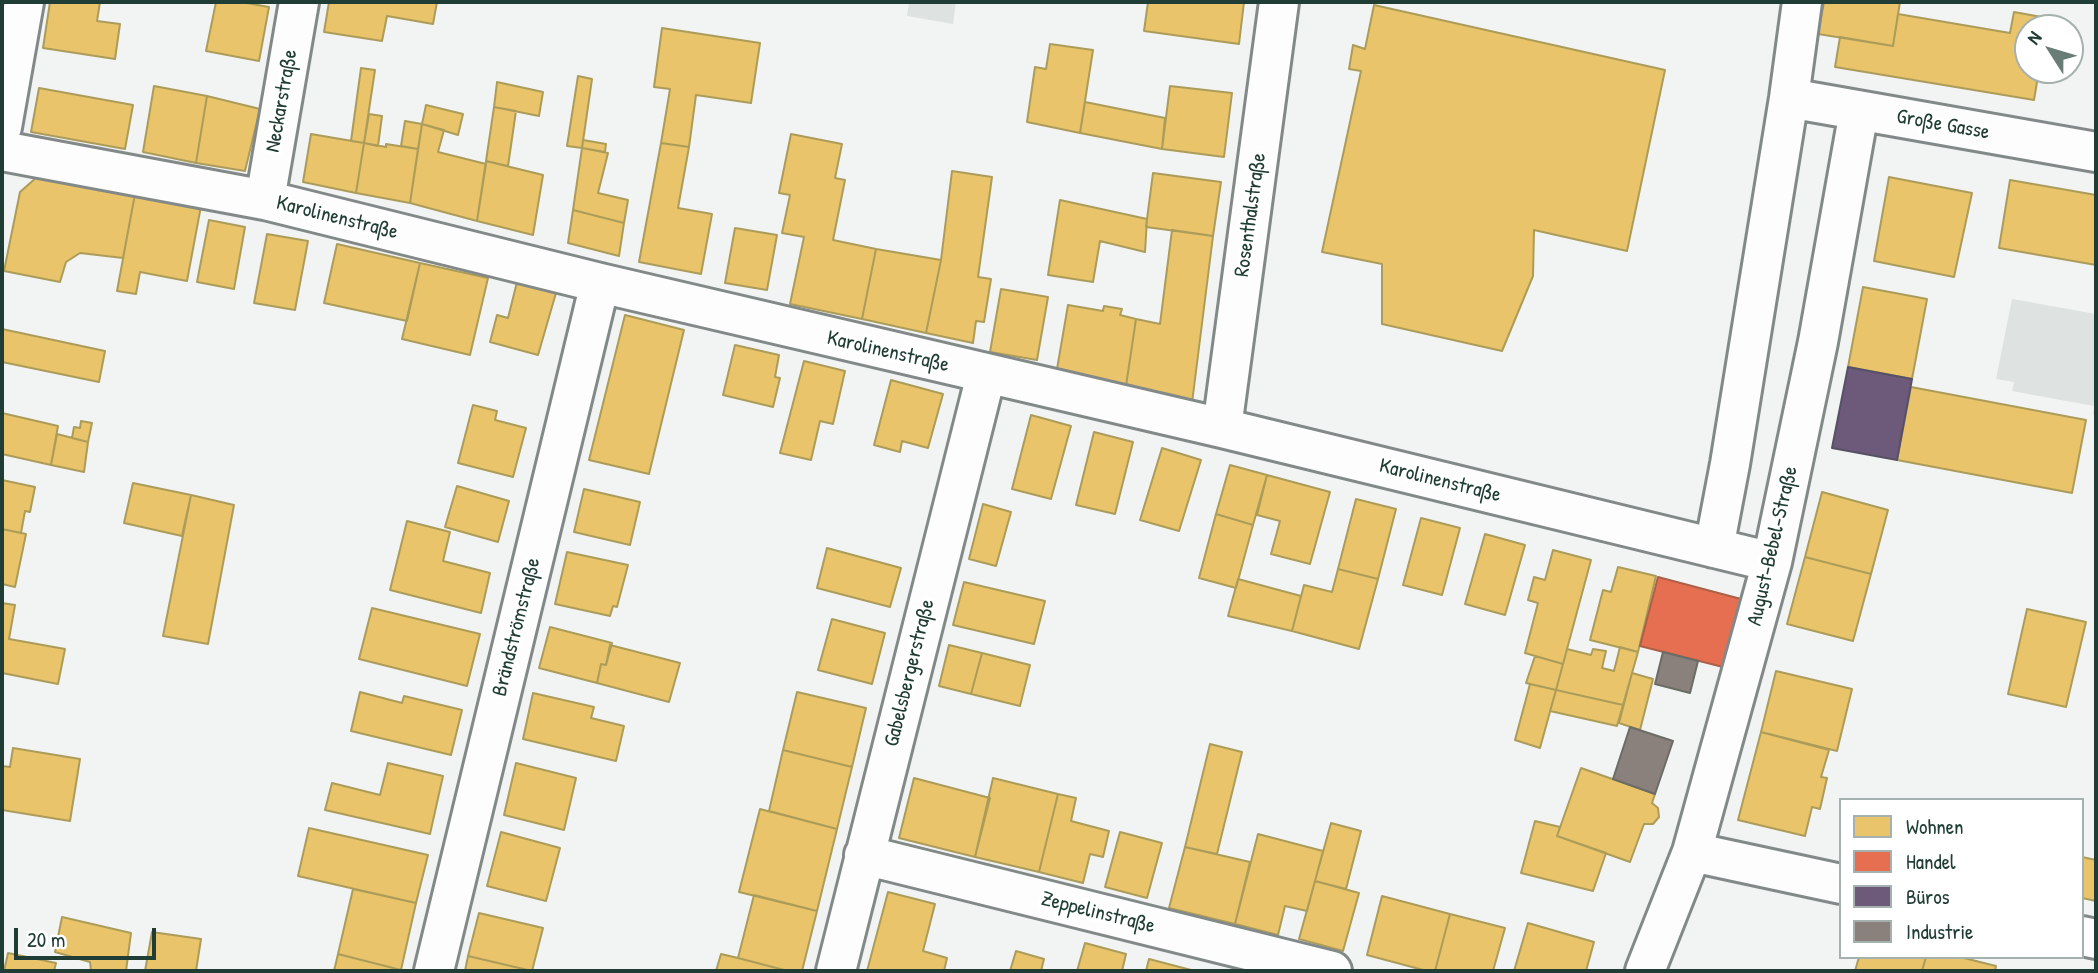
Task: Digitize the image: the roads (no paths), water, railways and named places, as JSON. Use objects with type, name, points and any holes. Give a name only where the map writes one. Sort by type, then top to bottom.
[{"type":"street","points":[[2,127],[24,2]]},
{"type":"street","name":"Neckarstraße","points":[[265,200],[299,2]]},
{"type":"street","name":"Rosenthalstraße","points":[[1222,428],[1279,2]]},
{"type":"street","points":[[1714,548],[1789,98],[1802,2]]},
{"type":"street","name":"Große Gasse","points":[[1789,98],[2096,152]]},
{"type":"street","name":"August-Bebel-Straße","points":[[1645,971],[1692,852],[1772,562],[1818,342],[1859,111]]},
{"type":"street","name":"Karolinenstraße","points":[[2,151],[265,200],[600,283],[1222,428],[1772,562]]},
{"type":"street","name":"Brändströmstraße","points":[[434,971],[600,283]]},
{"type":"street","name":"Gabelsbergerstraße","points":[[836,971],[986,375]]},
{"type":"street","points":[[1692,852],[1839,884]]},
{"type":"street","name":"Zeppelinstraße","points":[[864,855],[1332,971]]}]
